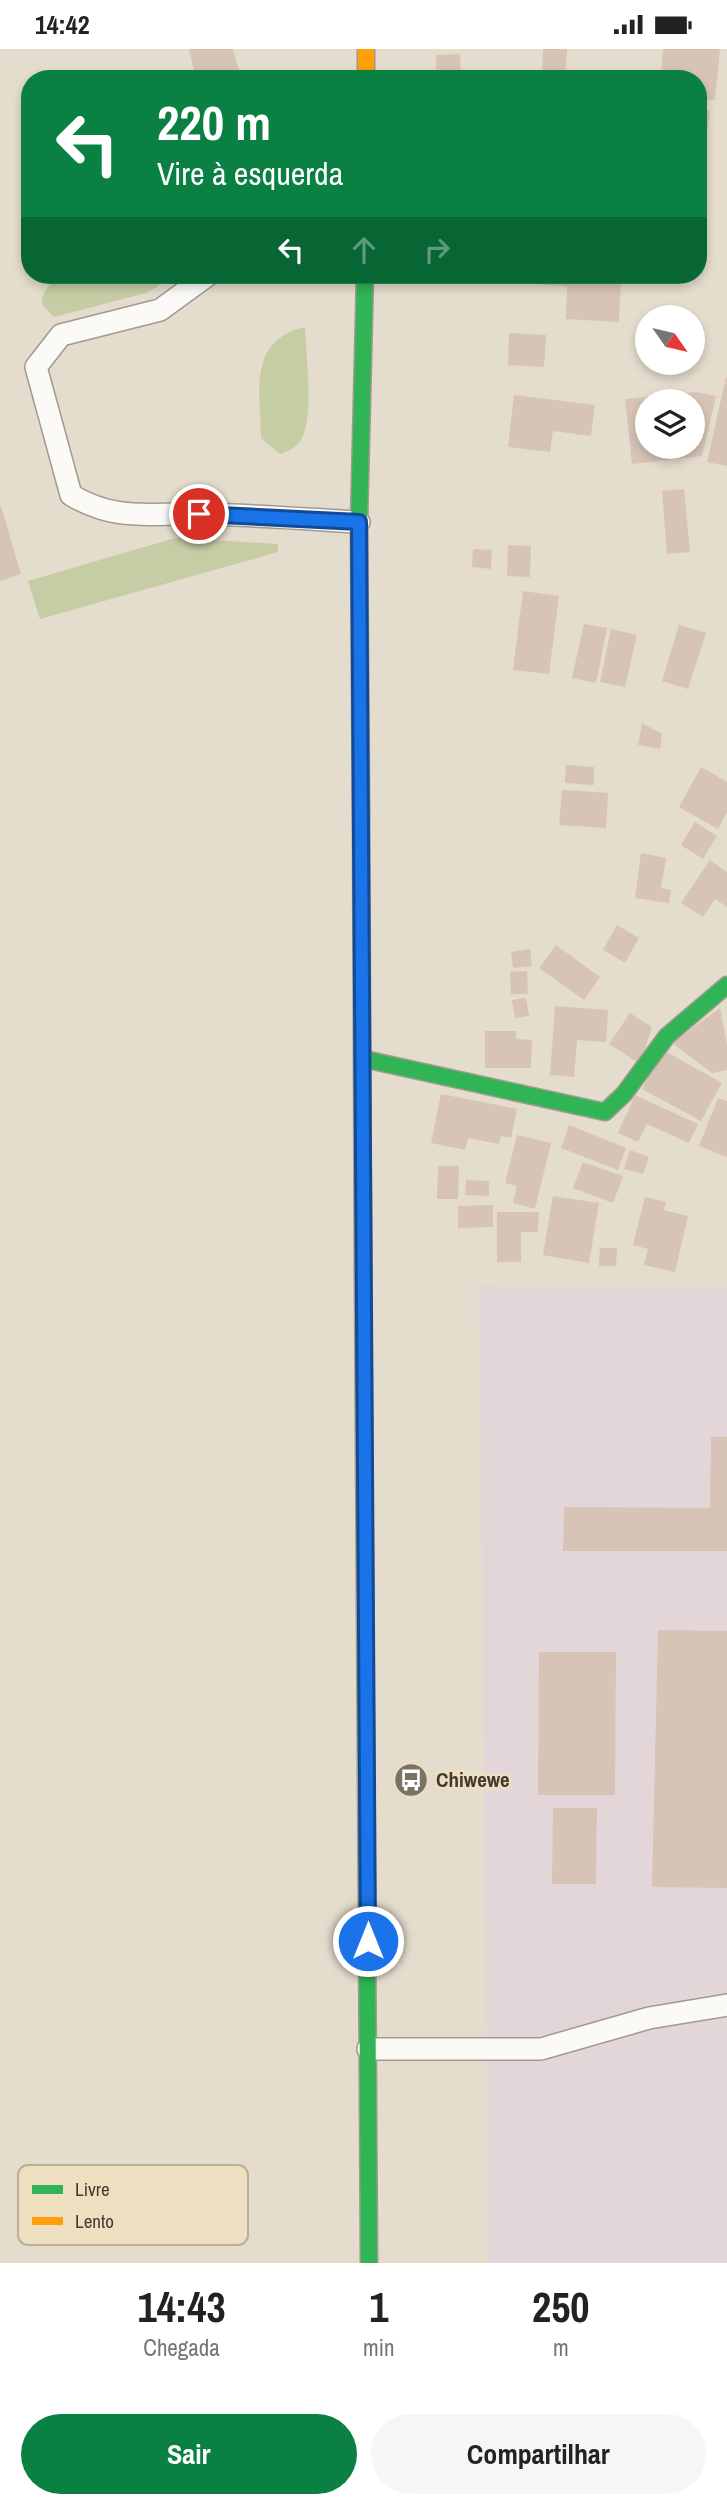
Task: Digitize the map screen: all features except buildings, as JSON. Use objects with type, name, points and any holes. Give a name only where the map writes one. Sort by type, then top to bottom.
[{"type":"main road","points":[[366,49],[366,70]]},
{"type":"main road","points":[[365,284],[359,522],[369,2263]]},
{"type":"main road","points":[[363,1059],[605,1112],[618,1101],[651,1055],[690,1011],[727,985]]},
{"type":"lane","points":[[196,284],[160,310],[61,335],[36,367],[71,495],[96,509],[144,517],[199,514],[359,522]]},
{"type":"lane","points":[[368,2049],[541,2049],[649,2018],[727,2005]]},
{"type":"shaded area","points":[[479,1286],[727,1289],[727,2263],[489,2263]]},
{"type":"green space","points":[[53,284],[159,284],[146,293],[54,317],[42,305],[47,289]]},
{"type":"green space","points":[[305,327],[308,368],[306,427],[298,444],[280,454],[261,438],[261,370],[274,343]]},
{"type":"green space","points":[[175,538],[278,544],[278,552],[40,619],[28,581]]},
{"type":"traffic: fast","points":[[361,812],[359,522],[365,284]]},
{"type":"traffic: fast","points":[[364,1059],[605,1112],[624,1094],[667,1036],[727,985]]},
{"type":"traffic: fast","points":[[363,1267],[369,2263]]},
{"type":"traffic: slow","points":[[366,49],[366,70]]},
{"type":"traffic: slow","points":[[361,812],[363,1267]]},
{"type":"place","name":"Chiwewe","points":[[411,1780]]},
{"type":"route","points":[[199,514],[359,522],[368,1941]]}]
